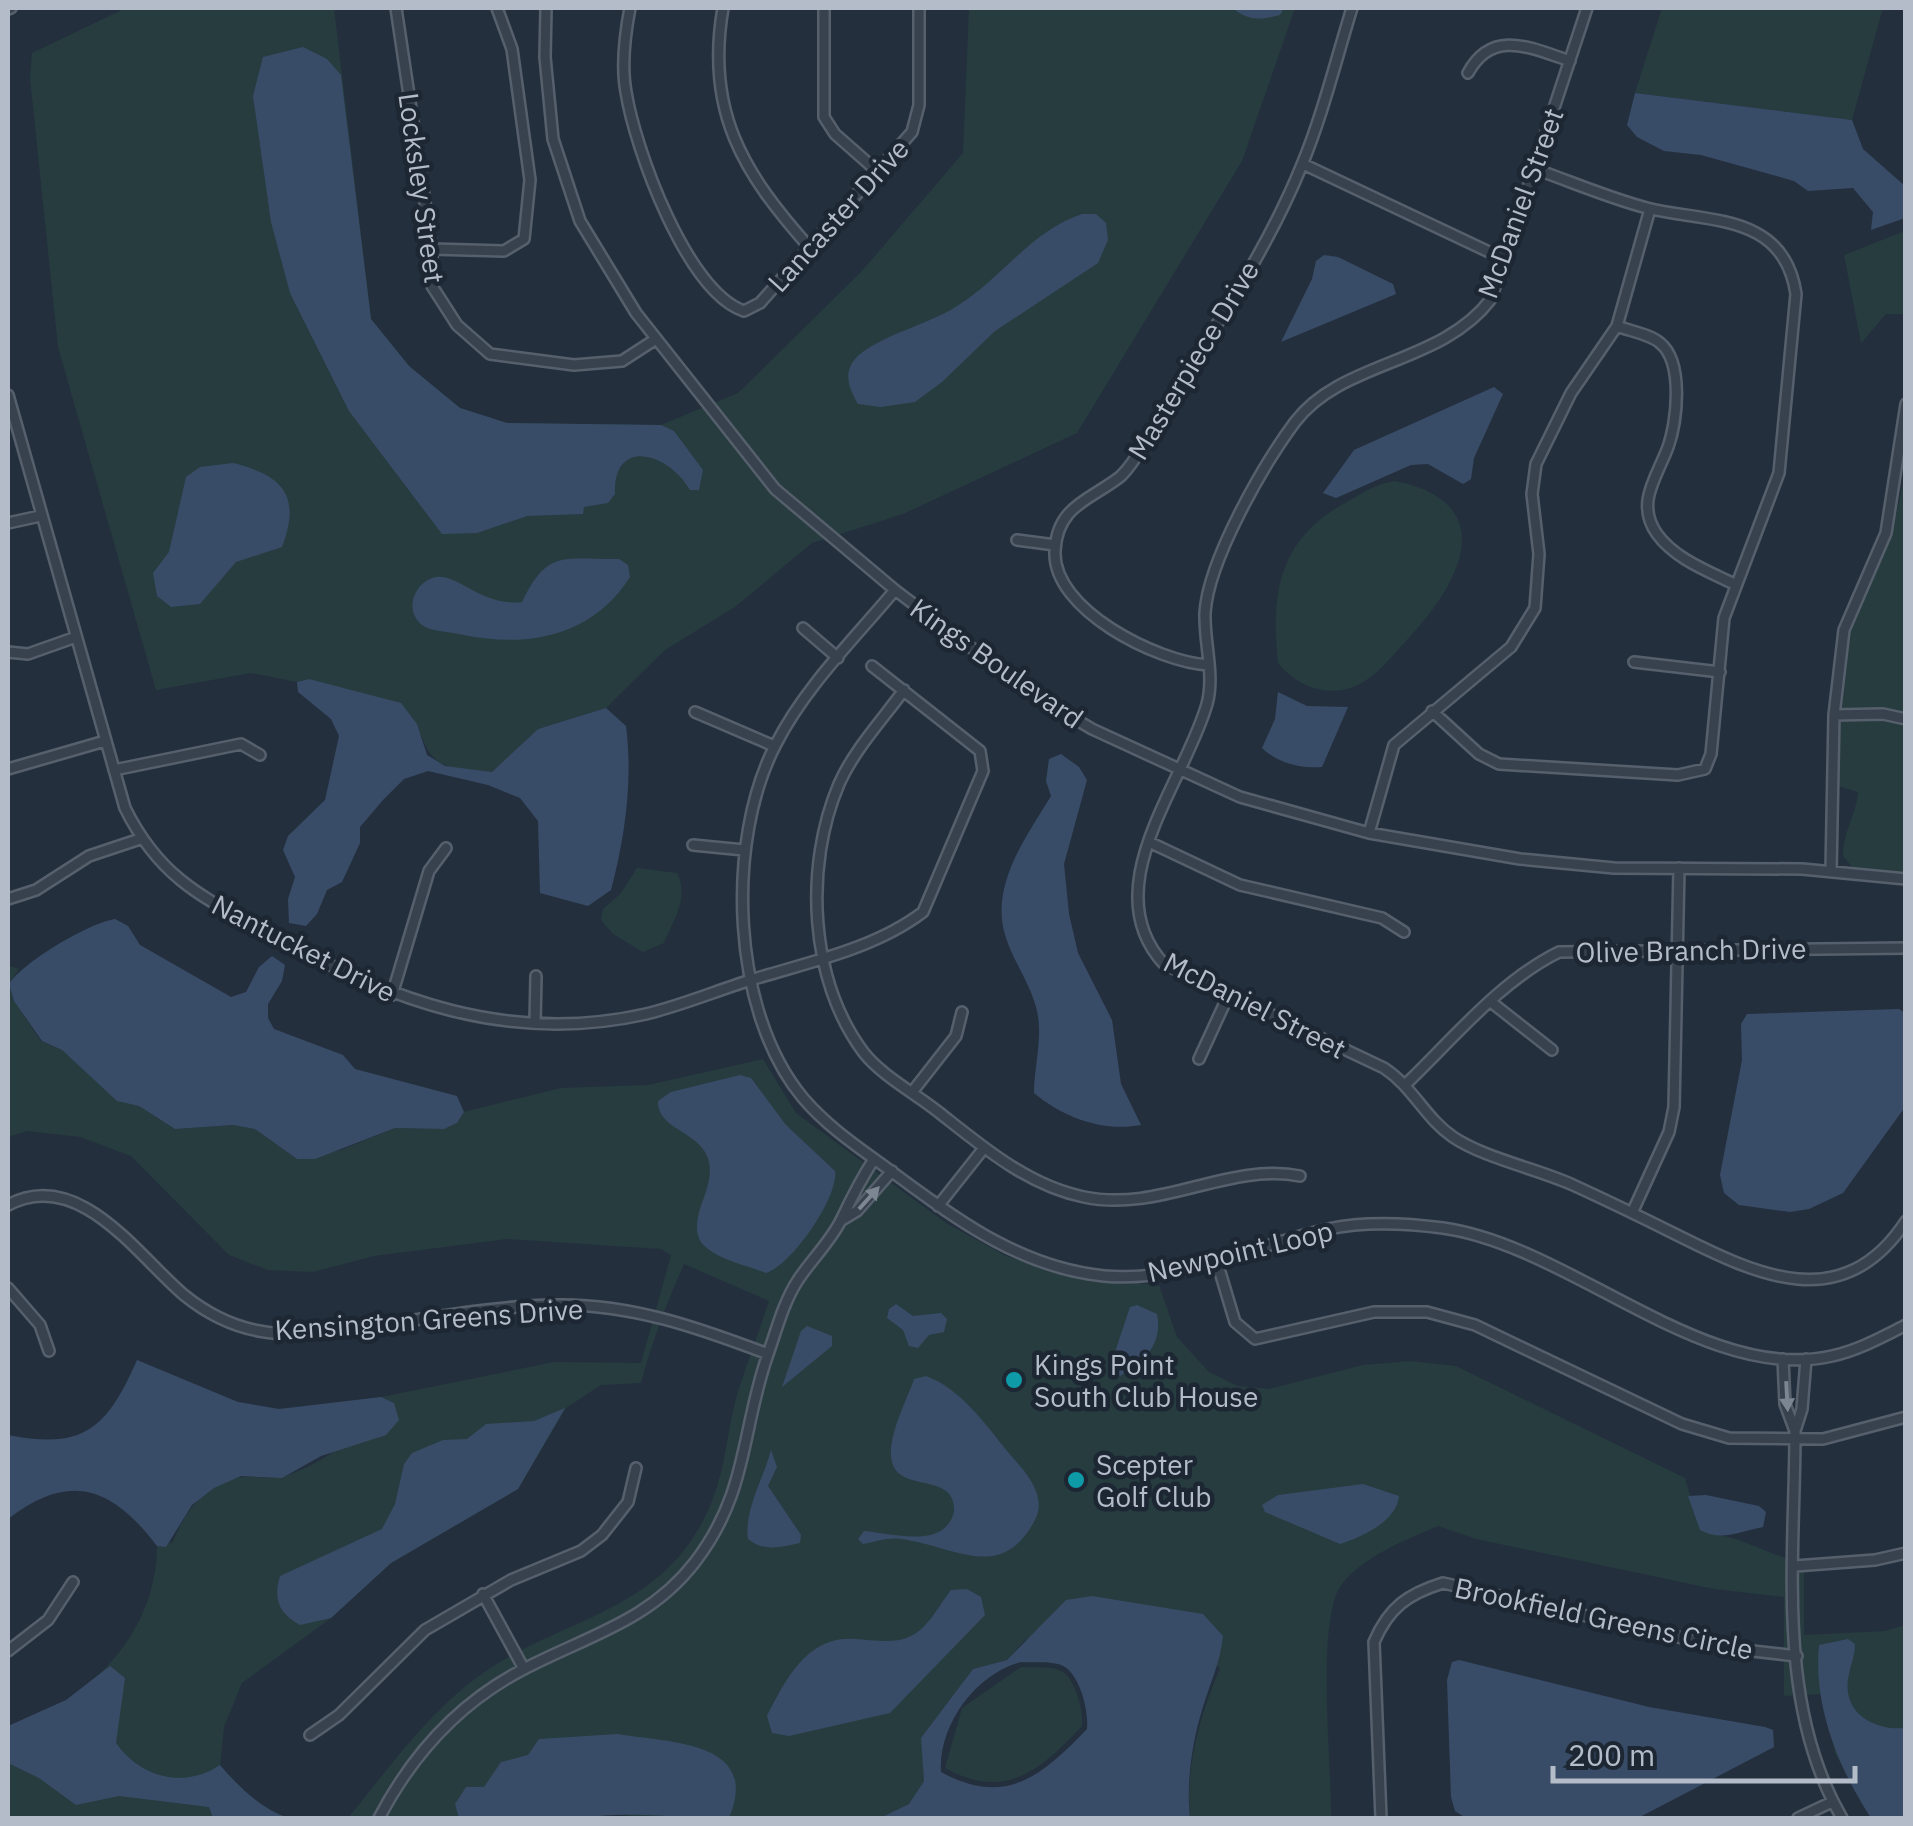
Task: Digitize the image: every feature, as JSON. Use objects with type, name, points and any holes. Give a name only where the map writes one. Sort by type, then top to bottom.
[{"type":"street","name":"Locksley Street","points":[[396,8],[432,249],[432,286],[457,326],[490,354],[574,366],[622,362],[656,339]]},
{"type":"street","points":[[432,249],[504,251],[524,239],[530,180],[512,49],[498,8]]},
{"type":"street","name":"Kings Boulevard","points":[[546,8],[548,108],[580,221],[604,266],[656,339],[775,488],[896,590],[1030,692],[1092,730],[1240,796],[1369,833],[1520,859],[1614,868],[1831,872],[1906,880]]},
{"type":"street","name":"Lancaster Drive","points":[[630,8],[625,91],[664,209],[692,258],[727,305],[744,311],[760,303],[912,132],[920,105],[920,8]]},
{"type":"street","points":[[723,8],[718,37],[719,92],[735,148],[770,203],[810,248]]},
{"type":"street","points":[[824,8],[824,117],[835,134],[877,171]]},
{"type":"street","name":"Masterpiece Drive","points":[[1055,545],[1061,524],[1074,505],[1115,480],[1134,460],[1243,280],[1303,164],[1352,8]]},
{"type":"street","name":"McDaniel Street","points":[[1587,8],[1491,298],[1455,336],[1324,396],[1296,421],[1213,570],[1206,613],[1208,699],[1137,881],[1147,946],[1164,964],[1407,1083],[1429,1116],[1454,1138],[1550,1174],[1746,1270],[1802,1281],[1832,1277],[1883,1248],[1906,1221]]},
{"type":"street","points":[[1468,73],[1480,54],[1502,44],[1570,61]]},
{"type":"street","points":[[1303,164],[1506,260]]},
{"type":"street","points":[[1432,711],[1479,754],[1499,764],[1678,775],[1706,769],[1724,618],[1779,472],[1796,294],[1792,269],[1752,230],[1726,220],[1650,209],[1535,169]]},
{"type":"street","points":[[1369,833],[1394,745],[1511,647],[1534,608],[1539,554],[1532,494],[1536,464],[1571,393],[1617,326],[1650,209]]},
{"type":"street","points":[[1617,326],[1661,343],[1673,364],[1676,391],[1670,444],[1648,491],[1646,510],[1657,534],[1684,558],[1734,584]]},
{"type":"street","name":"Nantucket Drive","points":[[8,399],[105,741],[140,839],[185,887],[392,996],[450,1012],[535,1023],[647,1014],[824,958],[908,924],[922,912],[983,771],[980,752],[872,666]]},
{"type":"street","points":[[1831,872],[1834,716],[1844,630],[1855,595],[1886,533],[1902,467],[1906,404]]},
{"type":"street","points":[[8,523],[40,516]]},
{"type":"street","points":[[1016,540],[1055,545],[1060,580],[1080,606],[1168,658],[1208,664]]},
{"type":"street","name":"Newpoint Loop","points":[[896,590],[794,711],[774,746],[758,785],[744,850],[742,926],[751,980],[781,1065],[801,1096],[874,1159],[938,1206],[990,1241],[1069,1270],[1139,1276],[1217,1262],[1334,1228],[1373,1224],[1448,1229],[1515,1246],[1708,1342],[1783,1359],[1806,1359],[1870,1344],[1906,1325]]},
{"type":"street","points":[[803,628],[838,658]]},
{"type":"street","points":[[8,652],[28,654],[76,637]]},
{"type":"street","points":[[1634,662],[1720,672]]},
{"type":"street","points":[[904,690],[854,758],[828,813],[816,898],[824,958],[840,1008],[866,1056],[984,1148],[1054,1187],[1113,1201],[1150,1200],[1270,1170],[1300,1176]]},
{"type":"street","points":[[695,712],[774,746]]},
{"type":"street","points":[[1834,716],[1883,714],[1906,719]]},
{"type":"street","points":[[8,769],[105,741]]},
{"type":"street","points":[[114,770],[241,744],[260,755]]},
{"type":"street","points":[[8,898],[36,890],[89,856],[140,839]]},
{"type":"street","points":[[1150,842],[1240,885],[1382,918],[1404,932]]},
{"type":"street","points":[[693,845],[744,850]]},
{"type":"street","points":[[392,996],[429,871],[446,848]]},
{"type":"street","points":[[1632,1213],[1669,1132],[1674,1107],[1678,868]]},
{"type":"street","name":"Olive Branch Drive","points":[[1407,1083],[1491,1002],[1537,963],[1559,952],[1906,948]]},
{"type":"street","points":[[535,1023],[536,976]]},
{"type":"street","points":[[1199,1059],[1228,996]]},
{"type":"street","points":[[1491,1002],[1552,1050]]},
{"type":"street","points":[[912,1091],[956,1036],[962,1012]]},
{"type":"street","points":[[938,1206],[984,1148]]},
{"type":"street","points":[[379,1818],[406,1773],[440,1732],[477,1699],[524,1669],[622,1626],[662,1597],[691,1567],[720,1523],[737,1484],[768,1354],[795,1285],[842,1220],[851,1193],[874,1159]]},
{"type":"street","points":[[842,1220],[857,1211],[892,1172]]},
{"type":"street","name":"Kensington Greens Drive","points":[[8,1204],[38,1197],[66,1200],[92,1211],[186,1296],[222,1318],[260,1332],[314,1333],[511,1308],[583,1306],[671,1320],[768,1354]]},
{"type":"street","points":[[1217,1262],[1237,1326],[1255,1339],[1374,1312],[1442,1314],[1475,1325],[1699,1430],[1744,1440],[1848,1435],[1906,1417]]},
{"type":"street","points":[[8,1288],[40,1325],[49,1352]]},
{"type":"street","points":[[1783,1359],[1785,1404],[1795,1436]]},
{"type":"street","points":[[1806,1359],[1802,1409],[1795,1436],[1798,1692],[1806,1728],[1832,1802],[1842,1818]]},
{"type":"street","points":[[310,1735],[339,1714],[425,1630],[484,1594],[565,1559],[602,1535],[628,1502],[636,1468]]},
{"type":"street","points":[[1795,1566],[1875,1560],[1906,1553]]},
{"type":"street","points":[[8,1650],[48,1620],[73,1582]]},
{"type":"street","name":"Brookfield Greens Circle","points":[[1381,1818],[1374,1642],[1384,1620],[1408,1594],[1444,1582],[1726,1648],[1798,1656]]},
{"type":"street","points":[[484,1594],[524,1669]]},
{"type":"street","points":[[1798,1818],[1832,1802]]},
{"type":"green space","points":[[126,8],[334,8],[371,319],[409,366],[460,408],[507,423],[661,425],[738,393],[861,272],[963,153],[969,8],[1295,8],[1242,161],[1077,433],[903,514],[812,543],[735,607],[665,650],[606,708],[538,729],[493,772],[443,764],[429,751],[417,724],[309,679],[297,682],[251,673],[156,690],[58,347],[30,78],[32,53]]},
{"type":"green space","points":[[1662,8],[1883,8],[1852,120],[1635,93]]},
{"type":"green space","points":[[1905,231],[1905,314],[1886,314],[1861,343],[1844,255]]},
{"type":"green space","points":[[1905,475],[1905,712],[1841,709],[1848,635],[1894,523]]},
{"type":"green space","points":[[1395,481],[1429,492],[1450,508],[1460,527],[1461,549],[1455,572],[1425,619],[1373,675],[1347,689],[1309,686],[1278,663],[1276,611],[1285,566],[1309,530],[1328,514],[1373,488]]},
{"type":"green space","points":[[1841,719],[1905,723],[1905,874],[1853,868],[1843,856],[1858,792],[1838,786]]},
{"type":"green space","points":[[637,868],[677,873],[682,891],[679,909],[664,943],[643,952],[613,934],[601,920],[603,909],[621,893]]},
{"type":"green space","name":"Scepter Golf Club","points":[[8,965],[19,969],[9,984],[14,1001],[41,1041],[62,1050],[117,1100],[139,1106],[175,1129],[233,1125],[255,1129],[297,1159],[341,1150],[395,1128],[444,1129],[457,1123],[464,1112],[561,1088],[648,1085],[763,1059],[796,1113],[946,1223],[1006,1256],[1045,1268],[1095,1280],[1159,1285],[1177,1337],[1209,1372],[1238,1386],[1269,1389],[1363,1365],[1411,1361],[1456,1366],[1685,1478],[1700,1529],[1804,1561],[1804,1635],[1885,1631],[1905,1625],[1905,1818],[1871,1818],[1835,1753],[1822,1694],[1784,1696],[1784,1597],[1714,1589],[1476,1539],[1438,1526],[1385,1550],[1359,1567],[1340,1587],[1333,1606],[1327,1664],[1331,1818],[1190,1818],[1196,1741],[1220,1668],[1140,1607],[1092,1596],[1025,1640],[1007,1660],[973,1669],[922,1738],[924,1781],[909,1804],[880,1818],[649,1818],[606,1813],[588,1818],[348,1818],[411,1741],[463,1688],[513,1655],[633,1595],[660,1576],[684,1551],[704,1519],[721,1472],[737,1395],[769,1301],[684,1264],[641,1383],[601,1385],[566,1408],[518,1489],[391,1563],[331,1618],[242,1683],[224,1727],[220,1766],[268,1809],[288,1818],[8,1818],[8,1726],[65,1701],[113,1660],[145,1607],[154,1578],[157,1546],[173,1542],[199,1499],[231,1479],[285,1476],[320,1461],[394,1403],[381,1397],[554,1362],[641,1363],[671,1255],[661,1249],[507,1239],[374,1256],[313,1272],[268,1270],[229,1255],[131,1156],[80,1137],[27,1131],[8,1137]]},
{"type":"green space","points":[[1021,1667],[1054,1668],[1068,1676],[1078,1697],[1082,1726],[1036,1768],[1004,1781],[966,1778],[945,1768],[962,1708]]},
{"type":"water","points":[[1233,8],[1284,8],[1280,15],[1261,18],[1249,17]]},
{"type":"water","points":[[303,47],[327,59],[341,75],[371,319],[409,366],[460,408],[507,423],[661,425],[674,431],[703,470],[699,490],[690,490],[681,477],[657,460],[632,457],[623,464],[615,494],[608,503],[584,507],[583,514],[527,516],[477,533],[442,534],[349,411],[290,293],[271,222],[253,96],[263,57]]},
{"type":"water","points":[[1635,93],[1852,120],[1863,149],[1905,186],[1905,218],[1871,230],[1873,212],[1853,188],[1808,191],[1794,181],[1701,155],[1664,151],[1637,137],[1627,125]]},
{"type":"water","points":[[1082,214],[1096,214],[1106,223],[1108,240],[1098,263],[995,331],[915,402],[881,407],[858,404],[848,379],[850,367],[859,355],[957,306],[1048,231]]},
{"type":"water","points":[[1324,255],[1338,257],[1393,284],[1396,294],[1281,342],[1312,279],[1316,261]]},
{"type":"water","points":[[1494,387],[1503,394],[1474,458],[1471,479],[1463,484],[1428,464],[1411,465],[1336,498],[1323,493],[1354,450]]},
{"type":"water","points":[[233,463],[264,474],[283,490],[290,514],[282,547],[236,562],[200,604],[171,607],[157,596],[153,573],[169,552],[186,477],[200,467]]},
{"type":"water","points":[[571,559],[619,559],[628,565],[630,577],[614,597],[597,613],[555,634],[509,640],[484,638],[430,629],[413,612],[417,590],[436,577],[453,580],[495,600],[522,602],[540,573],[550,565]]},
{"type":"water","points":[[309,679],[401,703],[417,724],[427,755],[445,766],[492,772],[538,729],[606,708],[626,726],[629,767],[624,829],[611,890],[588,906],[540,893],[538,821],[520,798],[488,785],[428,771],[404,779],[360,827],[360,843],[342,882],[327,890],[317,914],[306,926],[289,923],[288,899],[295,877],[283,850],[288,836],[325,800],[339,736],[331,719],[298,692],[297,682]]},
{"type":"water","points":[[1278,692],[1307,706],[1348,707],[1322,767],[1290,764],[1262,748],[1275,719]]},
{"type":"water","points":[[1061,754],[1079,767],[1087,780],[1064,864],[1069,914],[1078,953],[1112,1020],[1121,1084],[1141,1125],[1112,1126],[1084,1121],[1058,1110],[1034,1093],[1038,1016],[1004,931],[1003,895],[1022,843],[1051,796],[1046,781],[1049,759]]},
{"type":"water","points":[[115,919],[128,926],[140,945],[231,997],[246,992],[259,967],[272,956],[285,965],[282,981],[268,1004],[268,1018],[274,1029],[343,1055],[355,1069],[457,1096],[464,1112],[457,1123],[444,1129],[395,1128],[315,1159],[297,1159],[255,1129],[233,1125],[175,1129],[139,1106],[117,1101],[62,1050],[42,1041],[14,1001],[9,984],[28,965],[58,945]]},
{"type":"water","points":[[1899,1009],[1905,1013],[1905,1107],[1843,1193],[1809,1209],[1790,1212],[1739,1205],[1724,1193],[1720,1175],[1742,1060],[1741,1024],[1747,1014]]},
{"type":"water","points":[[740,1075],[751,1078],[786,1125],[835,1171],[822,1213],[788,1258],[766,1273],[719,1256],[703,1245],[697,1228],[709,1178],[707,1156],[659,1110],[658,1101],[671,1092]]},
{"type":"water","points":[[896,1304],[913,1316],[941,1313],[947,1319],[944,1332],[929,1335],[918,1348],[909,1346],[903,1330],[887,1318],[889,1309]]},
{"type":"water","points":[[1137,1305],[1157,1314],[1155,1343],[1144,1358],[1120,1376],[1114,1372],[1114,1355],[1130,1307]]},
{"type":"water","points":[[807,1326],[832,1336],[832,1346],[782,1387],[801,1331]]},
{"type":"water","points":[[137,1360],[238,1402],[279,1409],[381,1397],[394,1403],[399,1420],[386,1435],[321,1456],[282,1478],[241,1476],[214,1488],[192,1505],[166,1547],[157,1546],[123,1510],[89,1492],[51,1495],[8,1519],[8,1435],[56,1439],[89,1429],[115,1403]]},
{"type":"water","points":[[926,1376],[952,1391],[974,1412],[1034,1487],[1039,1503],[1035,1520],[1022,1539],[1007,1551],[976,1556],[901,1539],[863,1544],[858,1539],[864,1531],[904,1536],[934,1534],[949,1524],[953,1516],[953,1500],[948,1492],[902,1475],[892,1460],[893,1437],[901,1411],[914,1379]]},
{"type":"water","points":[[565,1408],[518,1489],[391,1563],[331,1618],[300,1625],[283,1611],[277,1592],[280,1576],[382,1529],[395,1504],[404,1464],[412,1453],[443,1440],[467,1439],[486,1424],[534,1421]]},
{"type":"water","points":[[771,1450],[777,1467],[768,1486],[801,1535],[800,1543],[780,1547],[766,1547],[748,1539],[751,1506]]},
{"type":"water","points":[[1363,1484],[1399,1496],[1397,1505],[1377,1527],[1340,1544],[1265,1512],[1262,1505],[1278,1495]]},
{"type":"water","points":[[1706,1495],[1759,1506],[1766,1512],[1763,1527],[1724,1535],[1700,1530],[1688,1496]]},
{"type":"water","points":[[967,1589],[981,1597],[985,1615],[890,1713],[789,1736],[772,1733],[767,1716],[790,1675],[811,1652],[838,1640],[889,1641],[909,1637],[927,1623],[951,1590]]},
{"type":"water","points":[[1092,1596],[1203,1614],[1223,1636],[1193,1750],[1190,1818],[880,1818],[909,1804],[924,1781],[921,1738],[973,1669],[1007,1660],[1066,1600]],"holes":[[[1021,1662],[1057,1664],[1068,1669],[1082,1693],[1087,1729],[1054,1761],[1021,1782],[984,1787],[941,1772],[946,1737],[963,1704],[989,1678]]]},
{"type":"water","points":[[1848,1639],[1855,1644],[1848,1687],[1854,1709],[1881,1726],[1905,1728],[1905,1818],[1871,1818],[1831,1736],[1820,1691],[1819,1645]]},
{"type":"water","points":[[1459,1660],[1649,1707],[1765,1727],[1773,1730],[1774,1747],[1638,1818],[1466,1818],[1455,1811],[1451,1797],[1447,1680],[1452,1662]]},
{"type":"water","points":[[110,1666],[125,1678],[116,1743],[126,1755],[150,1772],[178,1778],[192,1777],[220,1765],[251,1796],[288,1818],[213,1818],[209,1807],[119,1796],[76,1805],[39,1778],[8,1763],[8,1726],[66,1700]]},
{"type":"water","points":[[618,1734],[684,1744],[722,1760],[733,1773],[736,1792],[729,1818],[459,1818],[455,1804],[466,1787],[484,1787],[501,1762],[528,1755],[539,1739]]},
{"type":"place","name":"Kings Point South Club House","points":[[1014,1380]]},
{"type":"place","name":"Scepter Golf Club","points":[[1076,1480]]}]
